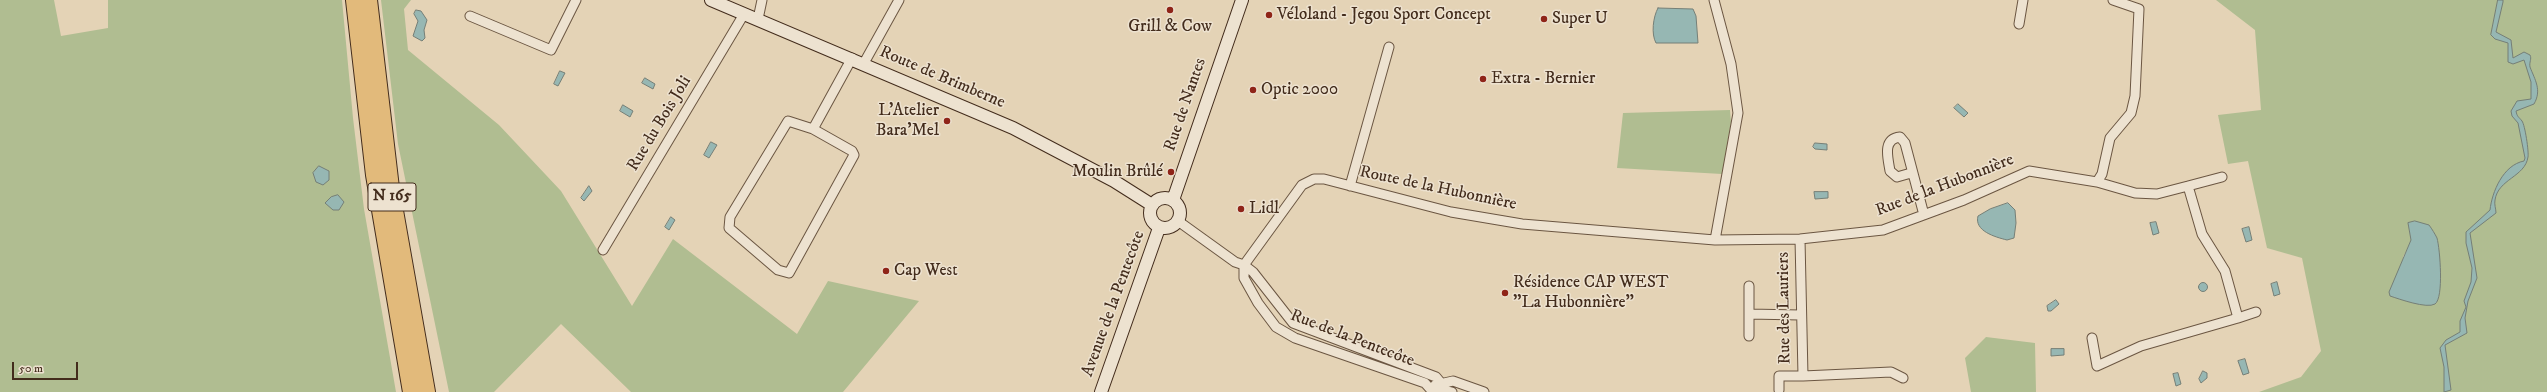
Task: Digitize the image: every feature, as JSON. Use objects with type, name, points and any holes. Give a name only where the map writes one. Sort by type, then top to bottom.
[{"type":"highway","name":"N 165","points":[[354,0],[374,175],[411,392]]},
{"type":"highway","name":"N 165","points":[[368,0],[391,188],[427,392]]},
{"type":"street","points":[[470,16],[551,50],[576,0]]},
{"type":"street","name":"Route de Brimberne","points":[[711,0],[864,63],[1014,128],[1114,182],[1152,205]]},
{"type":"street","points":[[758,19],[762,0]]},
{"type":"street","points":[[864,63],[898,0]]},
{"type":"street","name":"Rue de Nantes","points":[[1173,200],[1242,0]]},
{"type":"street","points":[[1714,0],[1731,64],[1738,113],[1715,240]]},
{"type":"street","points":[[2019,24],[2023,0]]},
{"type":"street","points":[[2097,182],[2102,174],[2110,138],[2131,114],[2135,96],[2139,9],[2113,0]]},
{"type":"street","name":"Rue du Bois Joli","points":[[603,250],[744,14]]},
{"type":"street","points":[[1350,186],[1389,47]]},
{"type":"street","points":[[813,129],[852,58]]},
{"type":"street","points":[[788,121],[813,129],[852,151],[854,155],[789,273],[778,270],[729,228],[730,217],[784,124],[788,121]]},
{"type":"street","name":"Rue de la Hubonnière","points":[[1715,240],[1800,239],[1883,230],[1964,200],[2029,171],[2097,182],[2135,194],[2157,194],[2222,177]]},
{"type":"street","points":[[1912,173],[1924,215]]},
{"type":"street","name":"Route de la Hubonnière","points":[[1244,265],[1302,185],[1314,180],[1324,179],[1451,212],[1522,224],[1715,240]]},
{"type":"street","points":[[2188,186],[2202,234],[2225,271],[2238,318]]},
{"type":"street","points":[[1164,198],[1173,200],[1180,211],[1178,221],[1172,227],[1159,228],[1150,218],[1152,205],[1164,198]]},
{"type":"street","points":[[1178,221],[1235,262],[1244,265]]},
{"type":"street","name":"Avenue de la Pentecôte","points":[[1101,392],[1159,228]]},
{"type":"street","name":"Rue des Lauriers","points":[[1800,239],[1800,315],[1803,376]]},
{"type":"street","name":"Rue de la Pentecôte","points":[[1244,265],[1253,272],[1293,323],[1436,386],[1453,382],[1484,392]]},
{"type":"street","name":"Rue de la Pentecôte","points":[[1244,265],[1244,278],[1262,309],[1276,327],[1295,338],[1452,392]]},
{"type":"street","points":[[1749,286],[1749,336]]},
{"type":"street","points":[[1265,296],[1275,300],[1274,311],[1270,314],[1262,309],[1265,296]]},
{"type":"street","points":[[2092,338],[2097,366],[2140,346],[2256,312]]},
{"type":"street","points":[[1749,314],[1800,315]]},
{"type":"street","name":"Rue des Lauriers","points":[[1779,390],[1779,376],[1891,372],[1903,378]]},
{"type":"green space","points":[[0,0],[54,0],[61,36],[108,28],[108,0],[342,0],[353,118],[364,209],[396,392],[0,392]]},
{"type":"green space","points":[[381,0],[411,0],[404,9],[408,50],[499,125],[561,191],[632,306],[673,239],[797,334],[828,281],[919,301],[843,392],[631,392],[561,324],[494,392],[449,392],[398,144]]},
{"type":"green space","points":[[2216,0],[2547,0],[2547,392],[2259,392],[2301,377],[2321,351],[2302,258],[2267,248],[2248,161],[2228,164],[2218,115],[2261,110],[2255,30]],"holes":[[[2408,223],[2434,305],[2403,257],[2412,240]]]},
{"type":"green space","points":[[1730,110],[1731,122],[1722,174],[1617,168],[1623,113]]},
{"type":"green space","points":[[1986,337],[2035,343],[2036,392],[1971,392],[1965,358]]},
{"type":"water","points":[[2498,0],[2503,0],[2503,2],[2496,32],[2511,40],[2513,58],[2524,52],[2530,55],[2530,67],[2538,90],[2534,104],[2516,111],[2523,123],[2525,133],[2528,154],[2526,164],[2517,174],[2501,187],[2497,193],[2495,202],[2496,213],[2470,233],[2477,278],[2468,301],[2465,318],[2467,333],[2445,345],[2451,390],[2444,392],[2444,367],[2440,348],[2446,340],[2460,332],[2460,321],[2466,307],[2464,301],[2471,282],[2472,268],[2466,243],[2466,232],[2490,210],[2493,195],[2500,180],[2510,168],[2524,161],[2525,158],[2518,123],[2512,116],[2511,111],[2517,101],[2531,99],[2531,82],[2524,60],[2513,64],[2508,62],[2508,43],[2495,39],[2491,35]]},
{"type":"water","points":[[1658,8],[1693,9],[1696,16],[1698,43],[1656,43],[1654,39],[1653,26]]},
{"type":"water","points":[[416,10],[421,11],[427,20],[424,30],[425,38],[422,41],[413,36],[418,21],[414,14]]},
{"type":"water","points":[[560,71],[565,73],[558,86],[554,84]]},
{"type":"water","points":[[645,78],[655,84],[653,89],[642,83]]},
{"type":"water","points":[[1958,104],[1968,113],[1964,117],[1954,108]]},
{"type":"water","points":[[623,105],[633,111],[630,117],[620,111]]},
{"type":"water","points":[[711,142],[717,145],[709,158],[704,155]]},
{"type":"water","points":[[1815,143],[1827,144],[1827,150],[1815,149],[1813,147]]},
{"type":"water","points":[[319,166],[329,171],[329,180],[323,185],[316,182],[313,173]]},
{"type":"water","points":[[589,186],[592,191],[584,201],[581,198]]},
{"type":"water","points":[[1814,192],[1828,192],[1828,198],[1815,199]]},
{"type":"water","points":[[338,195],[344,202],[339,210],[333,210],[325,203],[331,197]]},
{"type":"water","points":[[2008,203],[2015,210],[2016,223],[2014,238],[2007,240],[1997,237],[1986,232],[1979,226],[1978,216],[1990,209]]},
{"type":"water","points":[[671,217],[675,220],[669,230],[665,227]]},
{"type":"water","points":[[2415,221],[2429,225],[2437,238],[2440,262],[2440,293],[2435,304],[2431,305],[2413,303],[2390,296],[2389,292],[2411,240],[2408,223]]},
{"type":"water","points":[[2156,222],[2159,233],[2153,235],[2150,223]]},
{"type":"water","points":[[2249,227],[2252,240],[2246,242],[2242,229]]},
{"type":"water","points":[[2277,282],[2280,294],[2274,296],[2271,284]]},
{"type":"water","points":[[2201,283],[2205,283],[2207,287],[2205,291],[2201,291],[2199,289],[2199,285]]},
{"type":"water","points":[[2056,300],[2059,304],[2051,311],[2048,311],[2047,306]]},
{"type":"water","points":[[2051,349],[2064,349],[2064,355],[2051,356]]},
{"type":"water","points":[[2245,359],[2249,373],[2243,375],[2238,361]]},
{"type":"water","points":[[2203,371],[2207,373],[2207,378],[2201,383],[2199,379]]},
{"type":"water","points":[[2178,373],[2181,384],[2176,386],[2173,374]]},
{"type":"place","name":"Grill & Cow","points":[[1170,10]]},
{"type":"place","name":"Véloland - Jegou Sport Concept","points":[[1269,15]]},
{"type":"place","name":"Super U","points":[[1544,19]]},
{"type":"place","name":"Extra - Bernier","points":[[1483,79]]},
{"type":"place","name":"Optic 2000","points":[[1253,90]]},
{"type":"place","name":"L'Atelier Bara'Mel","points":[[947,121]]},
{"type":"place","name":"Moulin Brûlé","points":[[1171,172]]},
{"type":"place","name":"Lidl","points":[[1241,209]]},
{"type":"place","name":"Cap West","points":[[886,271]]},
{"type":"place","name":"Résidence CAP WEST \"La Hubonnière\"","points":[[1505,293]]}]
